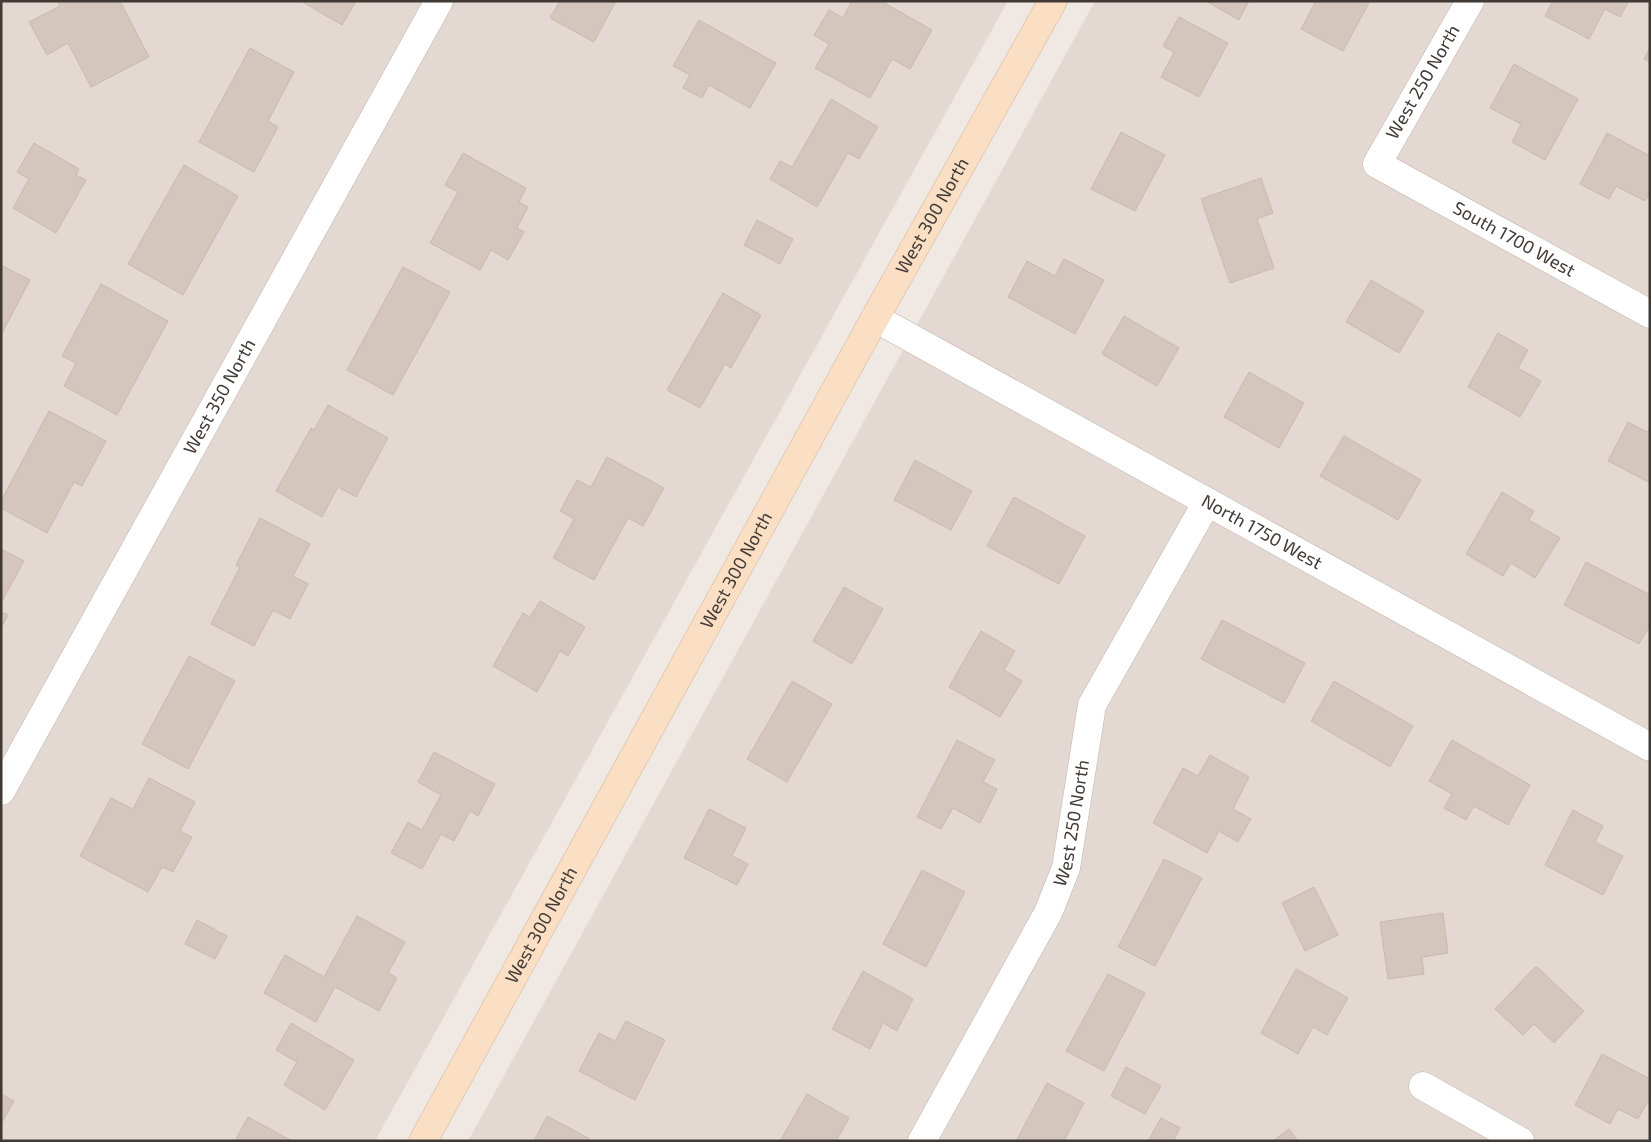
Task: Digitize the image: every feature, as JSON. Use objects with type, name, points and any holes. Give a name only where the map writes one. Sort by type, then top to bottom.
[{"type":"main road","name":"West 300 North","points":[[423,1141],[875,318],[1053,1]]},
{"type":"street","name":"West 350 North","points":[[1,791],[439,1]]},
{"type":"street","name":"West 250 North","points":[[1377,164],[1470,1]]},
{"type":"street","name":"South 1700 West","points":[[1377,164],[1650,314]]},
{"type":"street","name":"North 1750 West","points":[[875,318],[1650,747]]},
{"type":"street","name":"West 250 North","points":[[922,1141],[1048,913],[1066,868],[1092,705],[1207,502]]},
{"type":"street","points":[[1422,1086],[1520,1141]]},
{"type":"shaded area","points":[[1,1],[1008,1],[375,1141],[1,1141]]},
{"type":"shaded area","points":[[1095,1],[1650,1],[1650,1141],[468,1141]]},
{"type":"building","points":[[58,1],[120,1],[149,57],[91,87],[68,43],[47,55],[29,22],[60,6]]},
{"type":"building","points":[[301,1],[356,1],[342,25]]},
{"type":"building","points":[[560,1],[616,1],[594,42],[550,18]]},
{"type":"building","points":[[852,1],[881,1],[932,30],[910,69],[892,59],[870,98],[815,68],[829,44],[814,35],[829,10],[843,18]]},
{"type":"building","points":[[1206,1],[1249,1],[1239,20]]},
{"type":"building","points":[[1316,1],[1370,1],[1343,51],[1301,29]]},
{"type":"building","points":[[1553,1],[1629,1],[1620,17],[1605,9],[1589,39],[1545,16]]},
{"type":"building","points":[[1179,17],[1228,43],[1199,97],[1161,77],[1174,52],[1163,46]]},
{"type":"building","points":[[699,20],[776,63],[750,108],[709,85],[702,98],[683,88],[690,75],[673,66]]},
{"type":"building","points":[[250,48],[294,72],[268,121],[278,127],[254,172],[199,142]]},
{"type":"building","points":[[1650,48],[1650,62],[1644,59]]},
{"type":"building","points":[[1514,64],[1578,99],[1545,160],[1512,142],[1521,124],[1490,108]]},
{"type":"building","points":[[831,99],[878,127],[859,159],[848,153],[817,207],[770,179],[780,161],[792,167]]},
{"type":"building","points":[[1121,132],[1165,155],[1135,211],[1091,189]]},
{"type":"building","points":[[1607,133],[1650,156],[1650,193],[1645,201],[1616,186],[1609,199],[1580,184]]},
{"type":"building","points":[[34,143],[79,169],[76,175],[86,180],[56,233],[13,208],[29,179],[17,172]]},
{"type":"building","points":[[463,153],[526,188],[519,202],[528,207],[517,228],[524,232],[508,260],[491,250],[480,270],[430,243],[458,192],[445,185]]},
{"type":"building","points":[[184,165],[238,196],[183,295],[128,264]]},
{"type":"building","points":[[1261,178],[1273,213],[1257,219],[1274,268],[1230,283],[1201,199]]},
{"type":"building","points":[[757,220],[793,239],[780,264],[744,245]]},
{"type":"building","points":[[1064,259],[1104,280],[1075,334],[1008,297],[1027,261],[1055,276]]},
{"type":"building","points":[[1,265],[30,280],[1,335]]},
{"type":"building","points":[[403,267],[450,292],[393,395],[347,370]]},
{"type":"building","points":[[1371,280],[1424,311],[1399,353],[1346,322]]},
{"type":"building","points":[[101,284],[168,321],[117,415],[64,386],[76,363],[62,356]]},
{"type":"building","points":[[723,293],[761,315],[731,368],[725,364],[700,408],[667,390]]},
{"type":"building","points":[[1124,316],[1179,348],[1157,386],[1102,354]]},
{"type":"building","points":[[1498,333],[1528,350],[1518,368],[1541,381],[1520,417],[1468,387]]},
{"type":"building","points":[[1249,372],[1304,403],[1279,448],[1224,417]]},
{"type":"building","points":[[328,405],[388,438],[356,497],[338,487],[322,517],[276,491],[311,428],[314,430]]},
{"type":"building","points":[[49,411],[106,441],[82,486],[74,482],[47,533],[1,508],[1,501]]},
{"type":"building","points":[[1628,422],[1647,432],[1650,428],[1650,483],[1608,461]]},
{"type":"building","points":[[1344,436],[1421,480],[1398,520],[1320,476]]},
{"type":"building","points":[[607,457],[664,488],[643,526],[628,518],[594,580],[553,558],[574,519],[560,511],[577,480],[591,487]]},
{"type":"building","points":[[915,460],[972,491],[951,530],[894,500]]},
{"type":"building","points":[[1502,492],[1534,511],[1529,520],[1560,538],[1535,578],[1511,563],[1503,576],[1466,554]]},
{"type":"building","points":[[1014,497],[1085,536],[1059,584],[987,546]]},
{"type":"building","points":[[260,518],[310,544],[293,576],[308,584],[290,619],[273,610],[254,646],[211,624],[240,567],[236,565]]},
{"type":"building","points":[[1,549],[24,561],[1,603]]},
{"type":"building","points":[[1586,562],[1650,595],[1650,625],[1639,644],[1564,605]]},
{"type":"building","points":[[844,587],[883,609],[852,664],[813,641]]},
{"type":"building","points":[[540,601],[585,627],[568,656],[560,651],[537,692],[493,666],[523,613],[530,617]]},
{"type":"building","points":[[1,612],[8,615],[1,628]]},
{"type":"building","points":[[1222,620],[1305,663],[1284,703],[1201,659]]},
{"type":"building","points":[[981,631],[1015,651],[1004,670],[1022,681],[1000,717],[949,687]]},
{"type":"building","points":[[189,656],[235,681],[188,769],[142,744]]},
{"type":"building","points":[[792,681],[832,704],[787,782],[747,759]]},
{"type":"building","points":[[1334,681],[1413,726],[1390,767],[1311,721]]},
{"type":"building","points":[[957,740],[995,760],[983,782],[997,789],[980,823],[953,808],[941,829],[917,817]]},
{"type":"building","points":[[1452,740],[1530,785],[1508,825],[1474,806],[1466,820],[1444,808],[1452,794],[1429,781]]},
{"type":"building","points":[[434,752],[495,784],[478,816],[470,811],[454,841],[441,834],[422,869],[391,853],[408,822],[422,830],[441,795],[418,782]]},
{"type":"building","points":[[1210,755],[1249,777],[1233,809],[1251,819],[1238,842],[1219,831],[1207,853],[1153,823],[1183,768],[1198,776]]},
{"type":"building","points":[[149,778],[195,802],[180,831],[192,837],[173,872],[162,867],[148,892],[80,856],[111,798],[133,809]]},
{"type":"building","points":[[709,809],[746,828],[732,856],[748,864],[737,885],[684,858]]},
{"type":"building","points":[[1573,810],[1603,826],[1595,842],[1623,856],[1603,895],[1545,865]]},
{"type":"building","points":[[1164,859],[1202,878],[1155,966],[1118,947]]},
{"type":"building","points":[[922,870],[965,892],[926,967],[883,944]]},
{"type":"building","points":[[1314,887],[1338,935],[1305,951],[1282,903]]},
{"type":"building","points":[[1443,913],[1448,953],[1422,957],[1424,974],[1388,979],[1380,922]]},
{"type":"building","points":[[357,916],[405,942],[388,973],[397,978],[379,1011],[335,987],[316,1022],[264,993],[285,955],[324,977]]},
{"type":"building","points":[[197,920],[227,936],[215,959],[185,944]]},
{"type":"building","points":[[1536,966],[1584,1011],[1554,1043],[1534,1024],[1523,1035],[1495,1009]]},
{"type":"building","points":[[1296,969],[1348,998],[1327,1035],[1313,1027],[1298,1054],[1261,1033]]},
{"type":"building","points":[[863,971],[913,999],[897,1031],[883,1023],[870,1049],[832,1029]]},
{"type":"building","points":[[1108,974],[1145,993],[1104,1071],[1066,1051]]},
{"type":"building","points":[[626,1021],[665,1040],[635,1100],[579,1071],[599,1033],[615,1041]]},
{"type":"building","points":[[291,1023],[354,1060],[325,1110],[284,1085],[297,1062],[276,1050]]},
{"type":"building","points":[[1602,1054],[1650,1079],[1650,1097],[1638,1119],[1618,1109],[1610,1124],[1575,1105]]},
{"type":"building","points":[[1126,1067],[1161,1086],[1145,1114],[1111,1096]]},
{"type":"building","points":[[1047,1083],[1084,1103],[1064,1141],[1016,1141]]},
{"type":"building","points":[[1,1094],[14,1101],[1,1124]]},
{"type":"building","points":[[807,1094],[849,1118],[836,1141],[780,1141]]},
{"type":"building","points":[[547,1116],[590,1139],[589,1141],[534,1141]]},
{"type":"building","points":[[248,1117],[292,1141],[235,1141]]},
{"type":"building","points":[[1161,1118],[1180,1128],[1173,1141],[1148,1141]]},
{"type":"building","points":[[1289,1129],[1298,1141],[1273,1141]]}]
